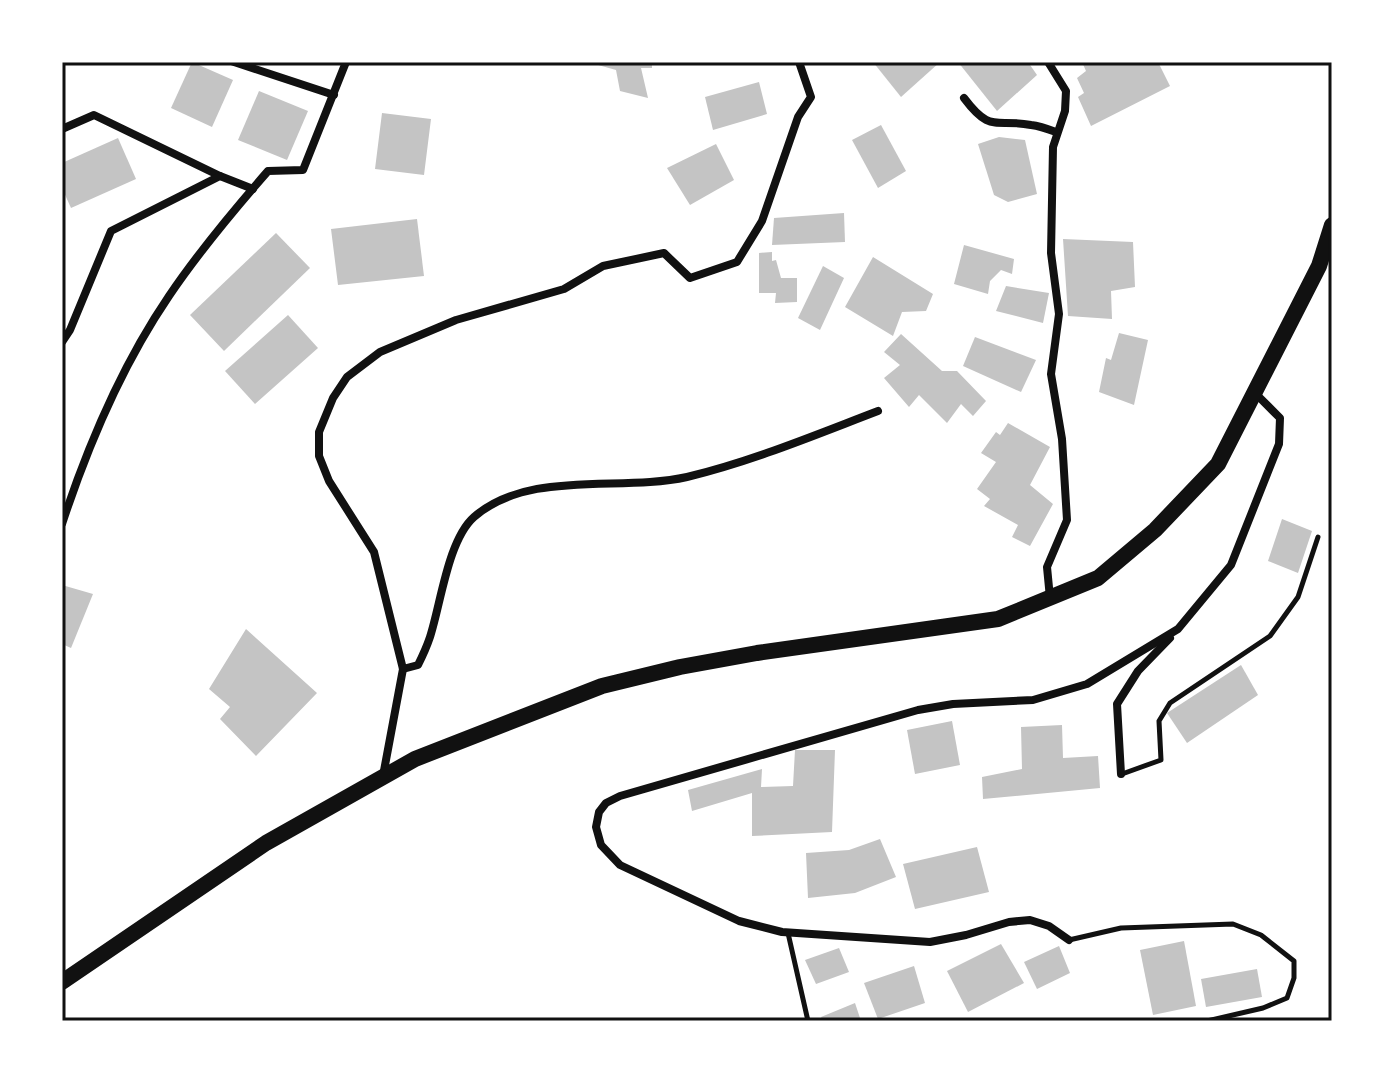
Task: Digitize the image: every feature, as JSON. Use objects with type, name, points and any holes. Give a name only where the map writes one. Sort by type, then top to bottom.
[{"type":"main road","points":[[62,982],[266,843],[415,759],[602,686],[757,653],[998,619],[1098,578],[1155,530],[1218,464],[1319,266],[1332,225]]},
{"type":"street","points":[[234,62],[334,95]]},
{"type":"street","points":[[62,524],[80,468],[124,373],[168,297],[268,171],[303,170],[346,62]]},
{"type":"street","points":[[383,777],[403,669],[374,552],[329,481],[319,456],[319,432],[333,398],[347,377],[380,352],[456,320],[564,289],[603,266],[664,253],[690,278],[737,262],[762,221],[798,117],[811,97],[799,62]]},
{"type":"street","points":[[1048,62],[1066,91],[1065,111],[1053,147],[1051,253],[1059,314],[1051,374],[1062,439],[1067,520],[1047,567],[1050,599]]},
{"type":"street","points":[[964,98],[975,113],[989,123],[1030,124],[1056,132]]},
{"type":"street","points":[[62,129],[94,115],[253,189]]},
{"type":"street","points":[[62,342],[70,330],[111,231],[220,176]]},
{"type":"street","points":[[1121,774],[1117,704],[1138,671],[1231,565],[1279,444],[1280,418],[1254,392]]},
{"type":"street","points":[[403,669],[418,665],[429,640],[458,540],[473,518],[499,500],[535,489],[682,478],[747,461],[878,411]]},
{"type":"street","points":[[1069,940],[1049,926],[1030,920],[1009,922],[930,942],[788,933],[739,921],[620,865],[601,845],[596,827],[599,812],[606,803],[620,796],[918,710],[953,704],[1033,700],[1087,684],[1178,629]]},
{"type":"lane","points":[[1121,774],[1161,760],[1159,721],[1170,703],[1270,636],[1298,597],[1318,537]]},
{"type":"lane","points":[[1069,940],[1121,928],[1233,924],[1261,935],[1294,961],[1294,978],[1287,998],[1263,1008],[1207,1021]]},
{"type":"lane","points":[[788,933],[808,1021]]},
{"type":"building","points":[[192,62],[233,80],[212,127],[171,108]]},
{"type":"building","points":[[652,62],[652,68],[641,68],[648,98],[620,91],[616,70],[591,63]]},
{"type":"building","points":[[873,62],[940,62],[901,97]]},
{"type":"building","points":[[958,62],[1028,62],[1037,75],[997,111]]},
{"type":"building","points":[[1082,62],[1158,62],[1170,86],[1091,126],[1078,97],[1084,93],[1077,78],[1086,71]]},
{"type":"building","points":[[759,82],[767,114],[713,130],[705,97]]},
{"type":"building","points":[[259,91],[308,111],[287,160],[238,140]]},
{"type":"building","points":[[382,113],[431,119],[424,175],[375,169]]},
{"type":"building","points":[[881,125],[906,171],[878,188],[852,140]]},
{"type":"building","points":[[999,137],[1025,140],[1037,194],[1008,202],[994,195],[978,144]]},
{"type":"building","points":[[118,138],[136,179],[71,208],[62,188],[62,163]]},
{"type":"building","points":[[716,144],[734,180],[690,205],[667,168]]},
{"type":"building","points":[[844,213],[845,242],[772,245],[774,218]]},
{"type":"building","points":[[417,219],[424,276],[338,285],[331,229]]},
{"type":"building","points":[[276,233],[310,268],[224,351],[190,315]]},
{"type":"building","points":[[1063,239],[1133,242],[1135,287],[1111,291],[1112,319],[1068,316]]},
{"type":"building","points":[[964,245],[1014,259],[1012,274],[1001,270],[990,281],[988,294],[954,284]]},
{"type":"building","points":[[772,252],[772,261],[776,260],[781,278],[797,278],[797,302],[775,303],[776,293],[759,293],[759,253]]},
{"type":"building","points":[[873,257],[933,294],[926,311],[902,312],[893,336],[845,307]]},
{"type":"building","points":[[823,266],[844,278],[820,330],[798,318]]},
{"type":"building","points":[[1006,286],[1049,293],[1043,323],[996,311]]},
{"type":"building","points":[[288,315],[318,348],[255,404],[225,371]]},
{"type":"building","points":[[1119,333],[1148,340],[1134,405],[1099,392],[1106,358],[1111,360]]},
{"type":"building","points":[[901,334],[942,371],[957,371],[986,401],[973,416],[961,404],[947,423],[919,395],[909,407],[884,378],[900,365],[884,352]]},
{"type":"building","points":[[975,337],[1036,360],[1021,392],[963,366]]},
{"type":"building","points":[[1008,423],[1050,447],[1030,485],[1053,504],[1030,546],[1012,537],[1018,525],[984,506],[990,499],[977,489],[996,462],[981,453],[996,432],[1000,435]]},
{"type":"building","points":[[1282,519],[1312,531],[1298,573],[1268,561]]},
{"type":"building","points":[[62,585],[93,594],[71,648],[62,644]]},
{"type":"building","points":[[246,629],[317,693],[256,756],[220,719],[230,707],[209,689]]},
{"type":"building","points":[[1241,665],[1258,695],[1187,743],[1167,713]]},
{"type":"building","points":[[952,721],[960,765],[915,774],[907,730]]},
{"type":"building","points":[[1062,725],[1063,758],[1098,756],[1100,788],[983,799],[982,777],[1022,769],[1021,727]]},
{"type":"building","points":[[795,750],[835,750],[832,832],[752,836],[752,793],[692,811],[688,790],[762,769],[761,787],[793,786]]},
{"type":"building","points":[[880,839],[896,877],[855,893],[808,898],[806,853],[849,850]]},
{"type":"building","points":[[977,847],[989,892],[915,909],[903,864]]},
{"type":"building","points":[[1184,941],[1196,1006],[1153,1015],[1140,950]]},
{"type":"building","points":[[1001,944],[1024,983],[968,1012],[947,971]]},
{"type":"building","points":[[1059,946],[1070,973],[1037,989],[1024,962]]},
{"type":"building","points":[[839,948],[849,972],[816,984],[805,960]]},
{"type":"building","points":[[914,966],[925,1003],[878,1019],[864,983]]},
{"type":"building","points":[[1257,969],[1262,997],[1206,1007],[1201,979]]},
{"type":"building","points":[[855,1003],[861,1021],[823,1021],[821,1017]]}]
